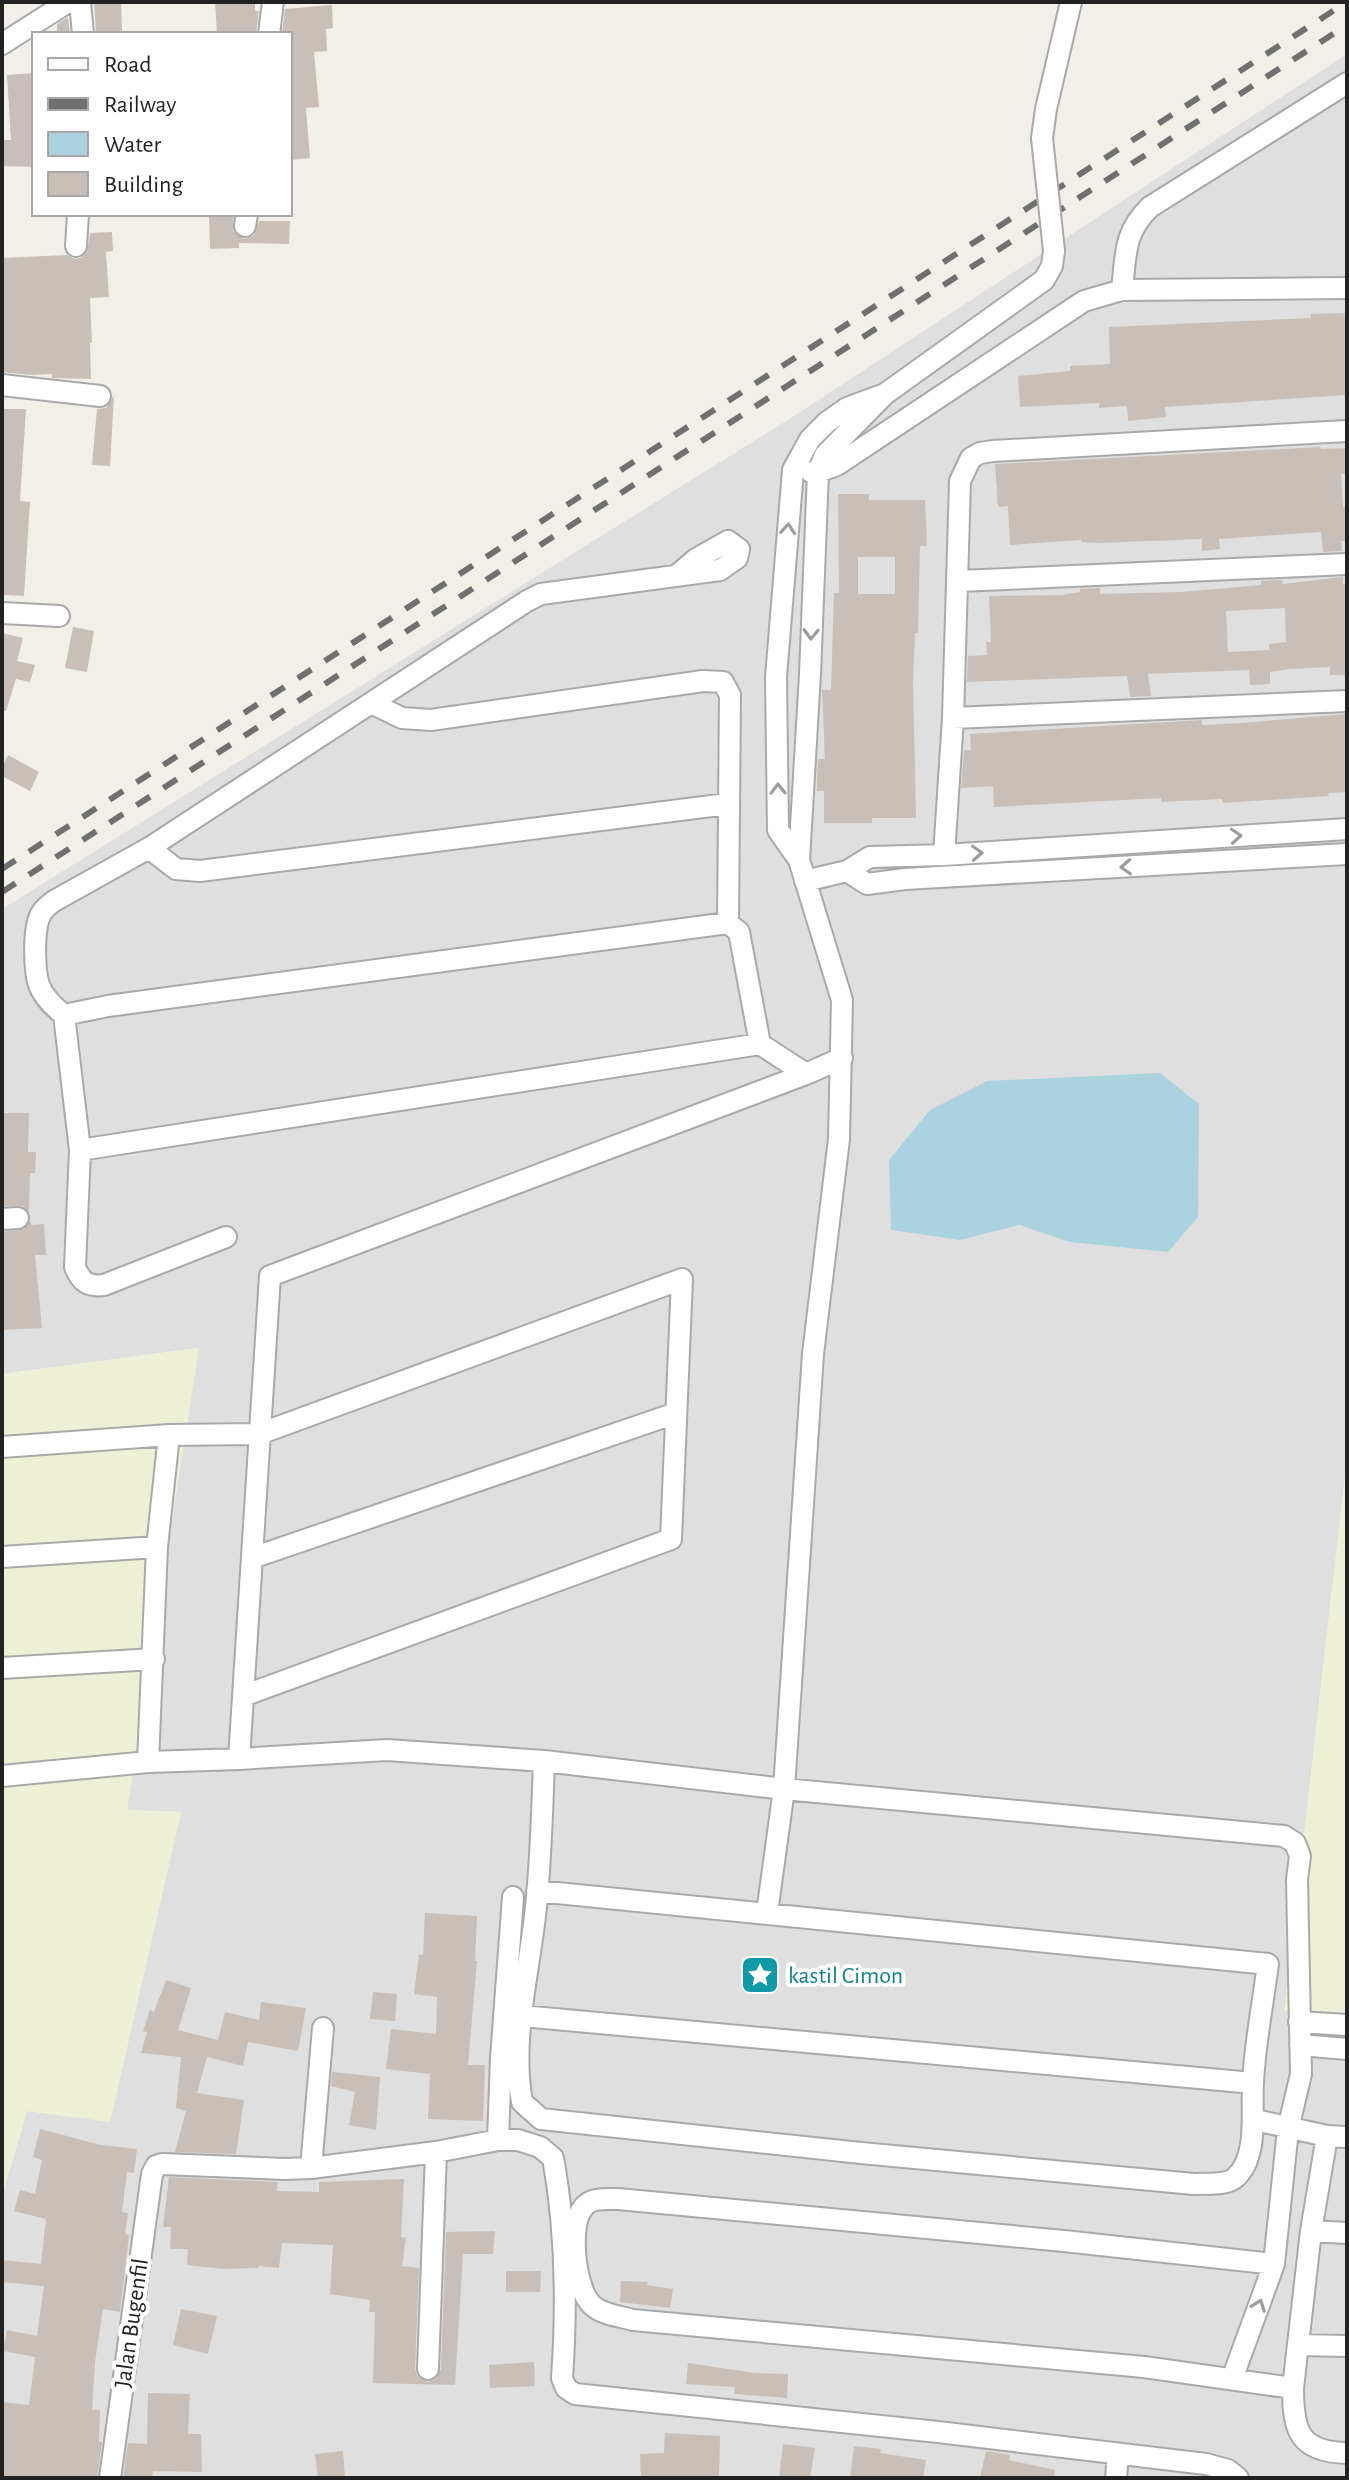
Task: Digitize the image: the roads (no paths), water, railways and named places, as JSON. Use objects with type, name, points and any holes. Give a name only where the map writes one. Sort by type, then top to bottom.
[{"type":"street","points":[[2,44],[68,2]]},
{"type":"street","points":[[80,2],[83,32]]},
{"type":"street","points":[[269,32],[273,2]]},
{"type":"street","points":[[799,860],[818,472],[825,455],[885,394],[1028,293],[1044,280],[1052,266],[1054,251],[1042,138],[1071,2]]},
{"type":"street","points":[[1122,290],[1128,242],[1136,221],[1150,207],[1347,83]]},
{"type":"street","points":[[76,246],[78,216]]},
{"type":"street","points":[[793,470],[818,472],[837,465],[1084,301],[1122,290],[1347,288]]},
{"type":"street","points":[[2,385],[100,396]]},
{"type":"street","points":[[767,1913],[784,1789],[813,1354],[839,1139],[842,1058],[842,1000],[799,860],[778,830],[776,677],[793,470],[810,439],[827,422],[847,408],[885,394]]},
{"type":"street","points":[[944,855],[959,581],[960,481],[967,464],[980,453],[1347,431]]},
{"type":"street","points":[[959,581],[1347,564]]},
{"type":"street","points":[[226,1237],[104,1285],[88,1285],[82,1280],[75,1267],[80,1150],[64,1015],[50,1004],[40,987],[37,974],[38,921],[42,910],[149,848],[541,594],[676,576]]},
{"type":"street","points":[[2,613],[59,616]]},
{"type":"street","points":[[776,677],[810,674]]},
{"type":"street","points":[[371,703],[402,718],[431,720],[703,681],[723,682],[730,695],[728,923]]},
{"type":"street","points":[[953,718],[1347,701]]},
{"type":"street","points":[[149,848],[176,869],[200,871],[727,804]]},
{"type":"street","points":[[805,881],[847,871],[870,857],[1347,829]]},
{"type":"street","points":[[1071,870],[1073,847]]},
{"type":"street","points":[[847,871],[867,884],[1347,854]]},
{"type":"street","points":[[64,1015],[108,1006],[728,923],[739,932],[760,1044]]},
{"type":"street","points":[[80,1150],[760,1044],[806,1074]]},
{"type":"street","points":[[239,1759],[270,1276],[842,1058]]},
{"type":"street","points":[[2,1447],[169,1435],[259,1434],[682,1279],[671,1539],[243,1696]]},
{"type":"street","points":[[252,1558],[676,1413]]},
{"type":"street","points":[[148,1762],[157,1547],[169,1435]]},
{"type":"street","points":[[2,1557],[157,1547]]},
{"type":"street","points":[[2,1668],[154,1659]]},
{"type":"street","points":[[2,1776],[148,1762],[387,1750],[544,1761],[784,1789],[1284,1836],[1295,1843],[1300,1856],[1297,1879],[1301,2074],[1288,2129],[1274,2264],[1232,2379]]},
{"type":"street","points":[[537,1891],[1268,1964],[1253,2083],[1255,2120],[1245,2167],[1234,2180],[1194,2184],[541,2119],[522,2102],[519,2072],[522,2016],[537,1891],[544,1761]]},
{"type":"street","points":[[498,2140],[513,1897]]},
{"type":"street","points":[[522,2016],[1253,2083]]},
{"type":"street","points":[[1299,2022],[1347,2025]]},
{"type":"street","points":[[323,2028],[311,2168],[436,2152],[498,2140],[529,2143],[540,2147],[553,2158],[560,2200],[564,2287],[562,2378],[566,2388],[575,2394],[1206,2464],[1228,2470],[1238,2478]]},
{"type":"street","points":[[1300,2045],[1347,2049]]},
{"type":"street","points":[[1255,2120],[1288,2129],[1337,2136],[1311,2231],[1293,2388],[1293,2414],[1297,2433],[1317,2449],[1347,2453]]},
{"type":"street","points":[[428,2369],[436,2152]]},
{"type":"street","name":"Jalan Bugenfil","points":[[110,2478],[153,2169],[162,2164],[311,2168]]},
{"type":"street","points":[[1274,2264],[618,2199],[596,2200],[580,2212],[576,2266],[581,2288],[593,2307],[633,2320],[1144,2367],[1293,2388]]},
{"type":"street","points":[[1311,2231],[1347,2233]]},
{"type":"street","points":[[1298,2345],[1347,2346]]},
{"type":"street","points":[[1116,2478],[1118,2454]]},
{"type":"water","points":[[1160,1073],[1199,1104],[1198,1217],[1168,1252],[1070,1242],[1019,1225],[960,1240],[891,1230],[889,1160],[930,1110],[987,1081]]},
{"type":"railway","points":[[2,869],[1347,2]]},
{"type":"railway","points":[[2,892],[1347,25]]},
{"type":"place","name":"kastil Cimon","points":[[760,1975]]}]
